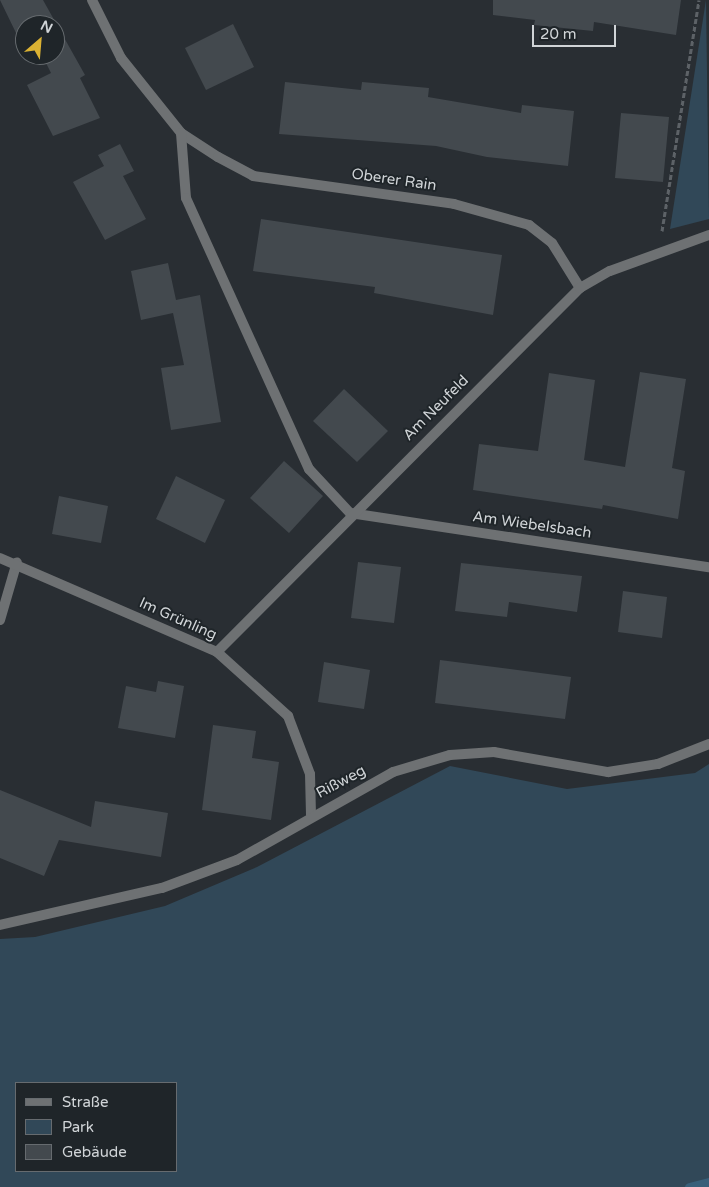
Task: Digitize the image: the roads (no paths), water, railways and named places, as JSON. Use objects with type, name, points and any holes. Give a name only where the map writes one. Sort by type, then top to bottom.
[{"type":"street","name":"Oberer Rain","points":[[92,0],[120,58],[181,134],[253,176],[454,204],[530,225],[552,243],[580,288]]},
{"type":"street","points":[[181,134],[190,207],[309,469],[350,513]]},
{"type":"street","name":"Am Neufeld","points":[[217,652],[350,513],[580,288],[659,251],[709,235]]},
{"type":"street","name":"Am Wiebelsbach","points":[[350,513],[709,567]]},
{"type":"street","name":"Im Grünling","points":[[0,558],[18,562],[217,652],[288,716],[310,774],[311,815]]},
{"type":"street","points":[[0,620],[18,562]]},
{"type":"street","name":"Rißweg","points":[[0,925],[162,888],[238,860],[311,815],[393,772],[450,755],[494,752],[608,772],[658,764],[709,744]]},
{"type":"waterway","points":[[689,1187],[709,1182]]}]
